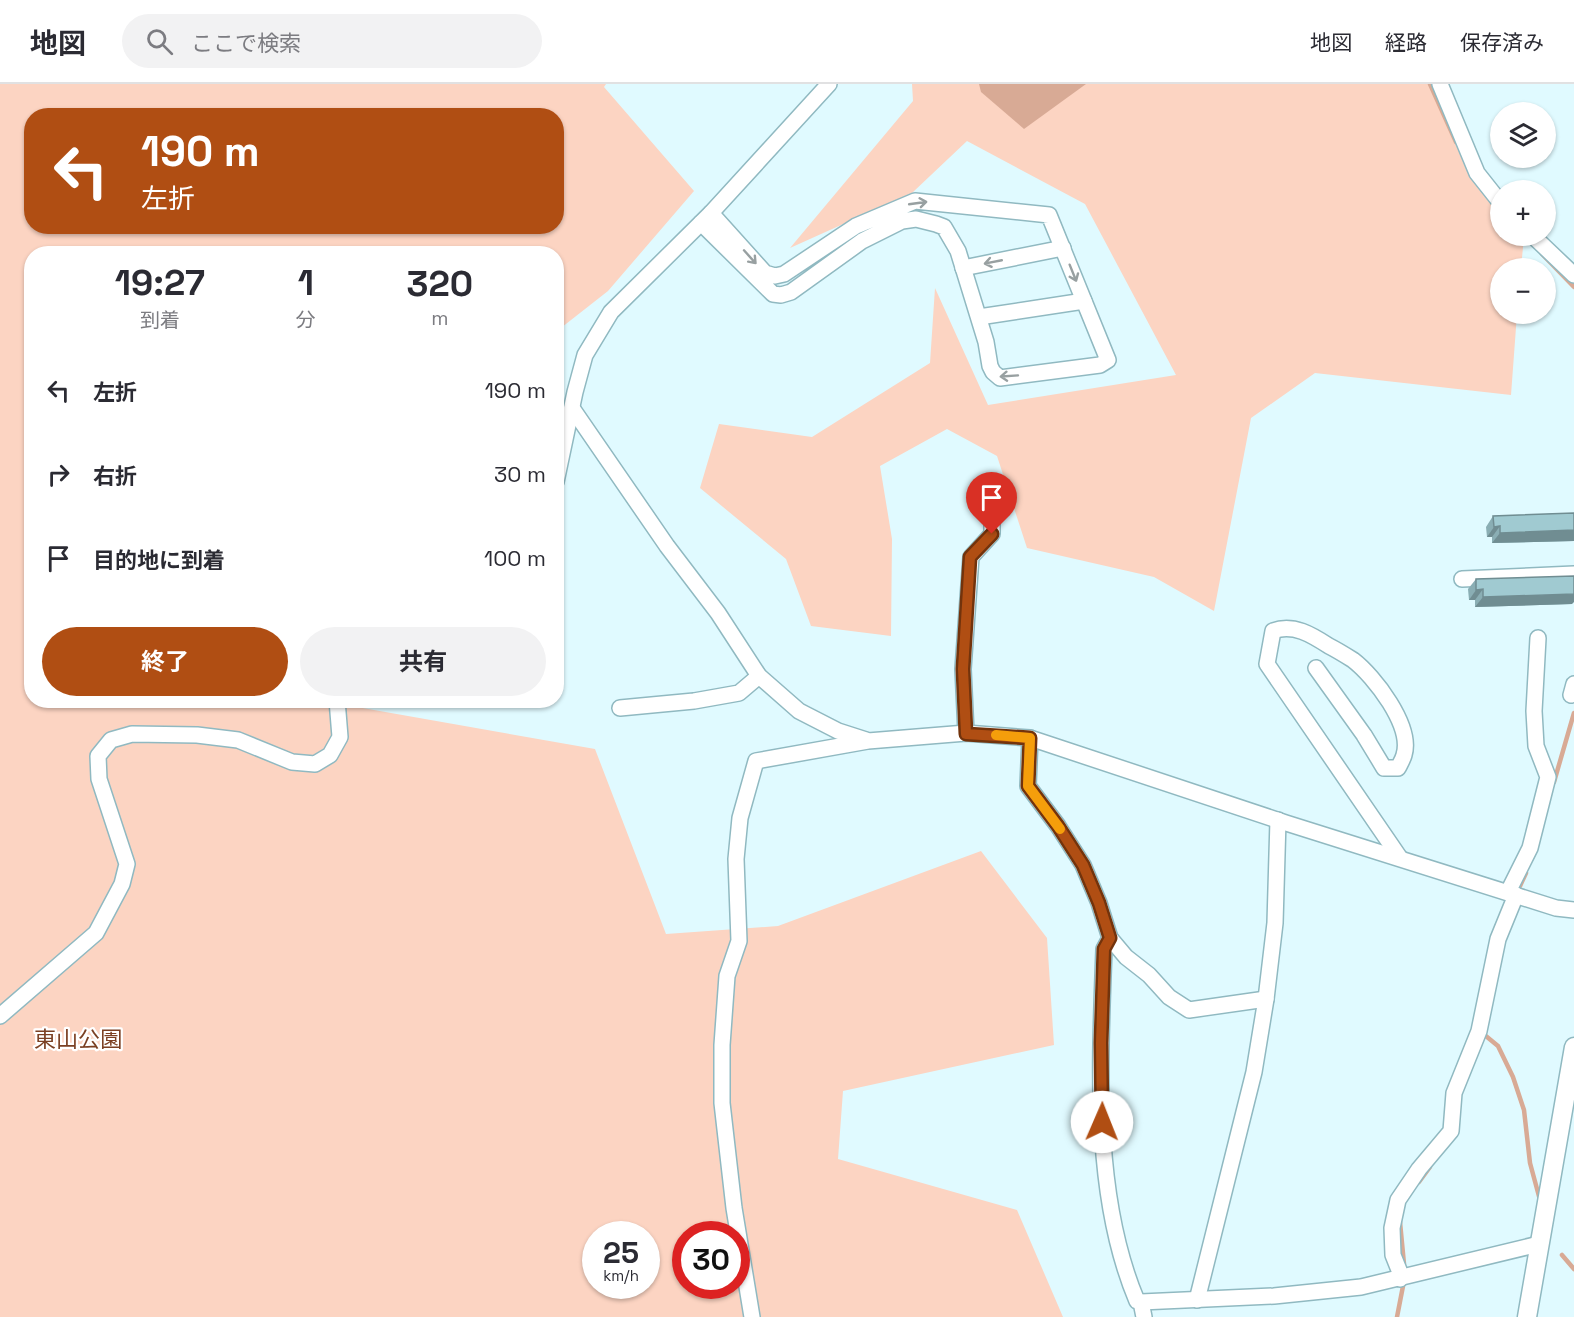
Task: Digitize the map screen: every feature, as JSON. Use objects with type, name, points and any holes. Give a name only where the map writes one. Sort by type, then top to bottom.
[{"type":"main road","points":[[1527,1317],[1574,1047]]},
{"type":"street","points":[[564,445],[585,355],[611,312],[706,218],[829,84]]},
{"type":"street","points":[[1440,84],[1477,173],[1490,189]]},
{"type":"street","points":[[915,201],[1049,215],[1108,360],[1100,365],[1000,378],[990,366],[979,317],[955,244],[944,227],[936,224],[916,219],[902,220],[861,241],[791,292],[781,295],[772,294],[706,218],[765,273],[775,276],[784,274],[856,226],[915,201]]},
{"type":"street","points":[[1544,246],[1574,275]]},
{"type":"street","points":[[963,268],[1063,248]]},
{"type":"street","points":[[979,317],[1084,301]]},
{"type":"street","points":[[572,408],[667,546],[718,613],[759,676],[799,711],[838,731],[868,741]]},
{"type":"street","points":[[966,734],[963,669],[970,557],[992,534],[992,513]]},
{"type":"street","points":[[1462,579],[1574,574]]},
{"type":"street","points":[[1316,668],[1364,735],[1384,768],[1398,768],[1405,753],[1403,731],[1397,714],[1371,677],[1354,661],[1310,634],[1284,627],[1273,631],[1267,664],[1400,858]]},
{"type":"street","points":[[1400,1279],[1393,1255],[1392,1228],[1398,1200],[1419,1169],[1451,1131],[1454,1093],[1479,1031],[1498,939],[1530,848],[1548,777],[1536,746],[1534,711],[1538,638]]},
{"type":"street","points":[[620,708],[739,693],[759,676]]},
{"type":"street","points":[[0,1016],[96,933],[122,884],[127,864],[99,779],[98,756],[111,740],[132,734],[207,736],[238,740],[292,762],[315,764],[330,755],[340,737],[338,708]]},
{"type":"street","points":[[752,1317],[734,1208],[722,1103],[722,1046],[727,976],[739,941],[736,860],[740,818],[756,760],[868,741],[966,734],[1030,738],[1556,908],[1574,910]]},
{"type":"street","points":[[1030,738],[1028,786],[1083,865],[1099,903],[1110,938],[1126,957],[1149,975],[1169,997],[1189,1010],[1266,999]]},
{"type":"street","points":[[1197,1300],[1254,1072],[1275,923],[1278,820]]},
{"type":"street","points":[[1110,938],[1104,949],[1101,1043],[1102,1122],[1107,1180],[1119,1243],[1131,1285],[1143,1310],[1197,1300],[1274,1296],[1361,1287],[1539,1244]]},
{"type":"green space","name":"東山公園","points":[[0,84],[606,84],[604,87],[694,191],[608,291],[564,326],[564,246],[24,246],[24,708],[363,708],[595,749],[666,934],[778,926],[981,851],[1047,938],[1054,1045],[843,1091],[838,1159],[1017,1210],[1063,1317],[0,1317]]},
{"type":"green space","points":[[912,84],[1432,84],[1472,176],[1490,197],[1490,246],[1523,246],[1522,258],[1490,258],[1490,324],[1516,324],[1511,395],[1315,373],[1251,418],[1214,611],[1154,577],[1027,548],[997,456],[947,429],[880,466],[892,539],[891,636],[811,626],[786,559],[700,488],[719,424],[812,437],[930,363],[935,288],[988,405],[1176,375],[1085,204],[967,141],[912,193],[790,248],[913,101]]},
{"type":"shaded area","points":[[979,84],[1086,84],[1024,129],[981,92]]},
{"type":"building","points":[[1574,513],[1574,530],[1500,533],[1500,526],[1494,527],[1493,516]]},
{"type":"building","points":[[1574,576],[1574,594],[1483,597],[1483,589],[1476,590],[1476,579]]},
{"type":"waterway","points":[[1430,84],[1456,142]]},
{"type":"waterway","points":[[1542,254],[1574,287]]},
{"type":"waterway","points":[[1554,782],[1574,713]]},
{"type":"waterway","points":[[1520,886],[1526,873]]},
{"type":"waterway","points":[[1481,1032],[1498,1046],[1513,1077],[1524,1110],[1530,1163],[1540,1200]]},
{"type":"waterway","points":[[1419,1182],[1430,1167]]},
{"type":"waterway","points":[[1400,1222],[1404,1264]]},
{"type":"waterway","points":[[1562,1255],[1574,1269]]},
{"type":"waterway","points":[[1397,1317],[1404,1281]]},
{"type":"slow traffic","points":[[996,735],[1030,738],[1028,786],[1060,829]]},
{"type":"route","points":[[992,534],[970,557],[963,669],[966,734],[1030,738],[1028,786],[1083,865],[1099,903],[1110,938],[1104,949],[1101,1043],[1102,1122]]}]
